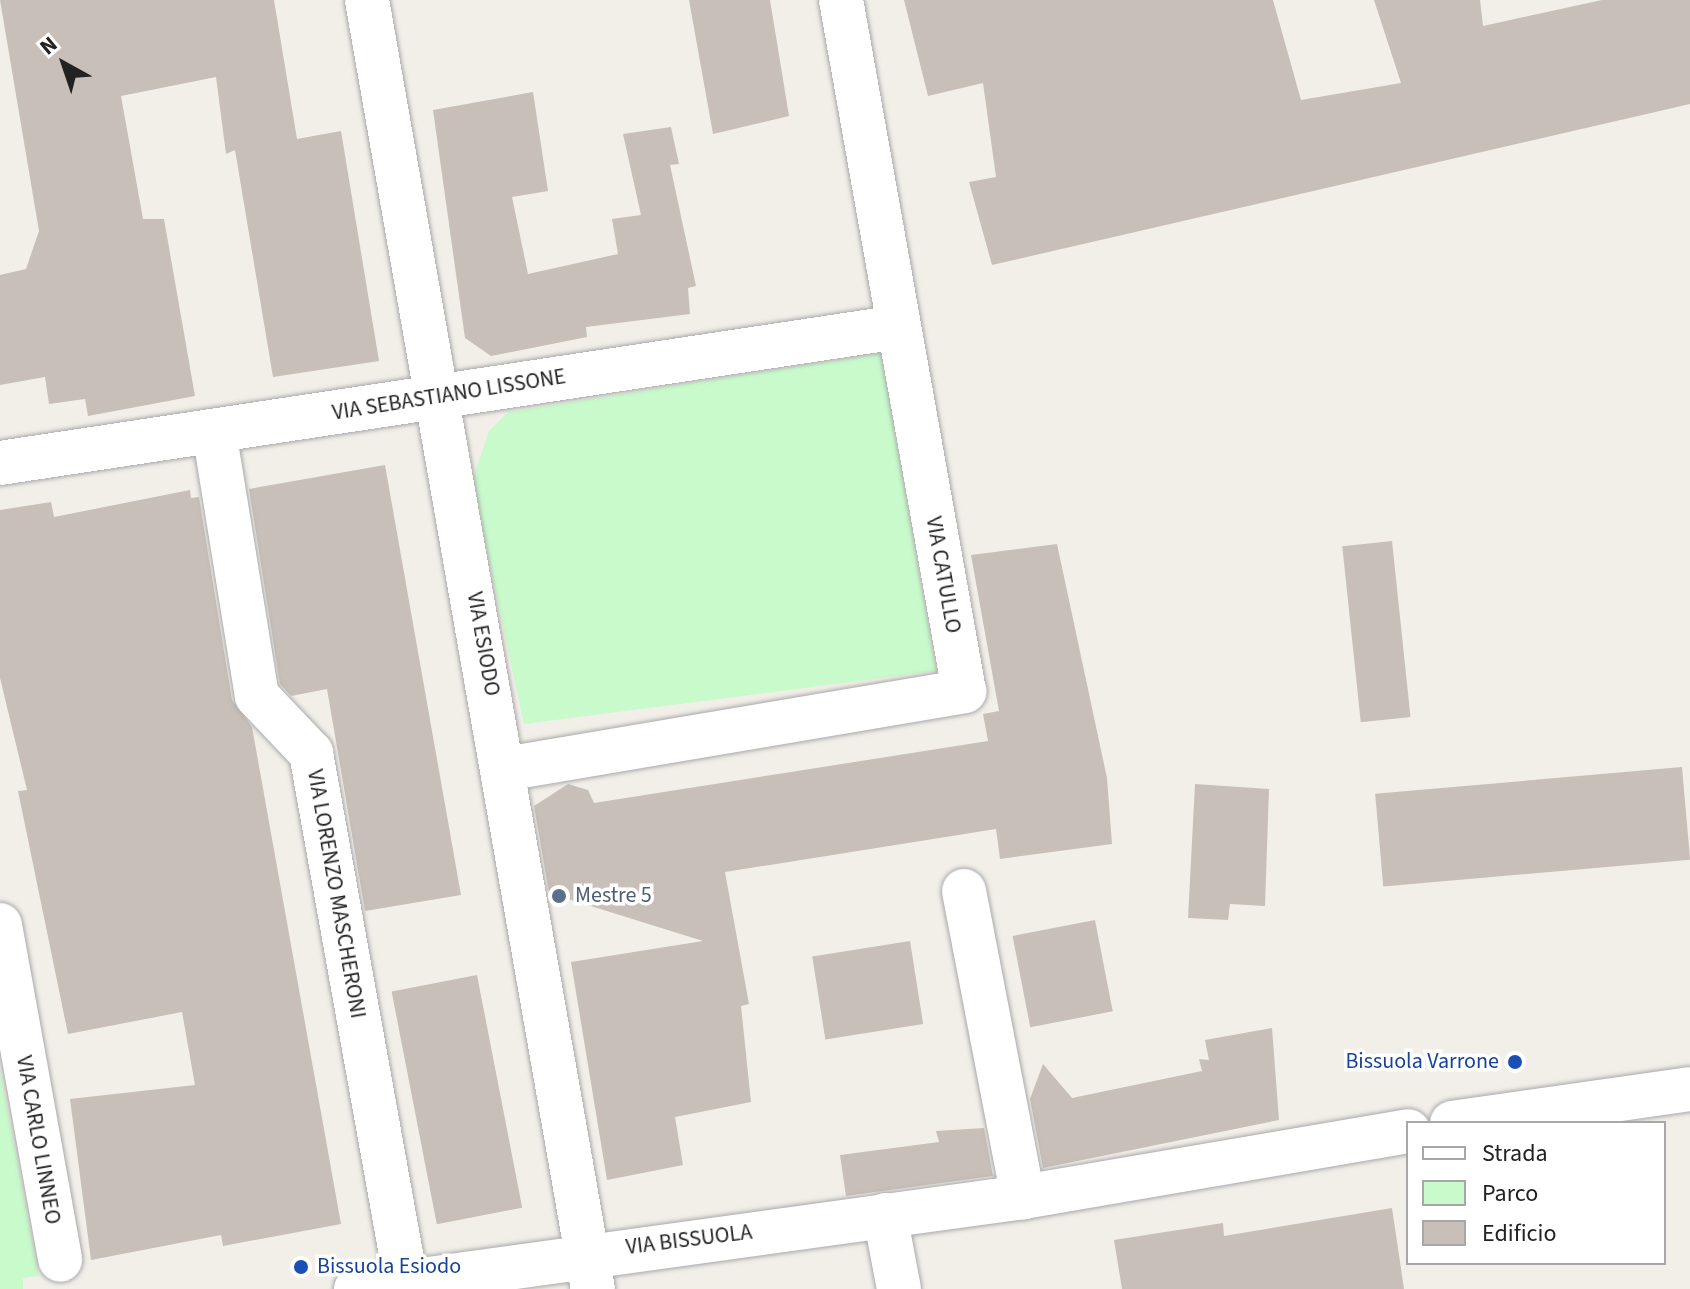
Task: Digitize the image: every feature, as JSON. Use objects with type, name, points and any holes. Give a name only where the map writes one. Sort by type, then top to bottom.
[{"type":"street","name":"VIA ESIODO","points":[[367,0],[505,769],[591,1272]]},
{"type":"street","name":"VIA CATULLO","points":[[505,769],[964,691],[841,0]]},
{"type":"street","name":"VIA SEBASTIANO LISSONE","points":[[0,463],[898,327]]},
{"type":"street","name":"VIA LORENZO MASCHERONI","points":[[214,431],[257,696],[311,753],[406,1282]]},
{"type":"street","points":[[964,891],[1023,1197]]},
{"type":"street","name":"VIA CARLO LINNEO","points":[[0,925],[60,1260]]},
{"type":"street","points":[[1466,1121],[1690,1089]]},
{"type":"street","name":"VIA BISSUOLA","points":[[356,1289],[406,1282],[591,1272],[885,1215],[1023,1197],[1406,1131]]},
{"type":"street","points":[[885,1215],[899,1289]]},
{"type":"green space","points":[[882,353],[936,671],[524,724],[472,481],[489,431],[508,412]]},
{"type":"green space","points":[[0,1069],[39,1276],[23,1278],[23,1289],[0,1289]]},
{"type":"building","points":[[0,0],[274,0],[297,139],[341,131],[379,361],[273,377],[235,150],[226,154],[216,77],[121,96],[143,219],[164,219],[195,396],[88,416],[85,399],[49,404],[45,377],[0,385],[0,275],[26,269],[39,231]]},
{"type":"building","points":[[689,0],[770,0],[789,116],[713,134]]},
{"type":"building","points":[[904,0],[1273,0],[1301,100],[1401,83],[1374,0],[1480,0],[1483,26],[1602,0],[1690,0],[1690,104],[992,265],[969,182],[996,177],[983,83],[928,96]]},
{"type":"building","points":[[533,92],[548,191],[512,197],[528,274],[618,254],[612,219],[641,215],[623,134],[671,127],[679,164],[670,165],[696,286],[688,288],[690,314],[586,327],[587,337],[491,356],[465,338],[433,110]]},
{"type":"building","points":[[385,465],[461,895],[365,911],[327,689],[291,696],[280,684],[249,489]]},
{"type":"building","points":[[190,490],[191,498],[199,497],[232,700],[252,727],[341,1224],[223,1246],[221,1235],[91,1260],[70,1099],[195,1085],[182,1012],[68,1034],[18,791],[27,790],[0,678],[0,510],[51,502],[54,517]]},
{"type":"building","points":[[1392,541],[1411,717],[1361,722],[1342,546]]},
{"type":"building","points":[[1057,544],[1107,778],[1112,844],[1000,859],[996,829],[725,872],[749,1004],[741,1006],[751,1102],[675,1117],[683,1165],[607,1180],[571,962],[703,941],[549,893],[534,806],[568,784],[588,790],[594,803],[988,741],[983,714],[999,711],[971,555]]},
{"type":"building","points":[[1682,767],[1690,860],[1383,886],[1375,794]]},
{"type":"building","points":[[1195,784],[1269,789],[1265,906],[1230,904],[1228,920],[1188,918]]},
{"type":"building","points":[[1095,920],[1113,1011],[1030,1027],[1013,936]]},
{"type":"building","points":[[910,941],[923,1024],[825,1039],[812,956]]},
{"type":"building","points":[[477,975],[522,1208],[437,1224],[392,992]]},
{"type":"building","points":[[1272,1028],[1279,1120],[1043,1168],[1030,1099],[1043,1064],[1072,1098],[1202,1071],[1199,1059],[1209,1060],[1205,1040]]},
{"type":"building","points":[[984,1128],[993,1176],[846,1196],[840,1155],[939,1142],[936,1131]]},
{"type":"building","points":[[1392,1208],[1404,1289],[1122,1289],[1114,1240],[1223,1223],[1224,1236]]},
{"type":"place","name":"Mestre 5","points":[[559,896]]},
{"type":"place","name":"Bissuola Varrone","points":[[1515,1062]]},
{"type":"place","name":"Bissuola Esiodo","points":[[301,1267]]}]
